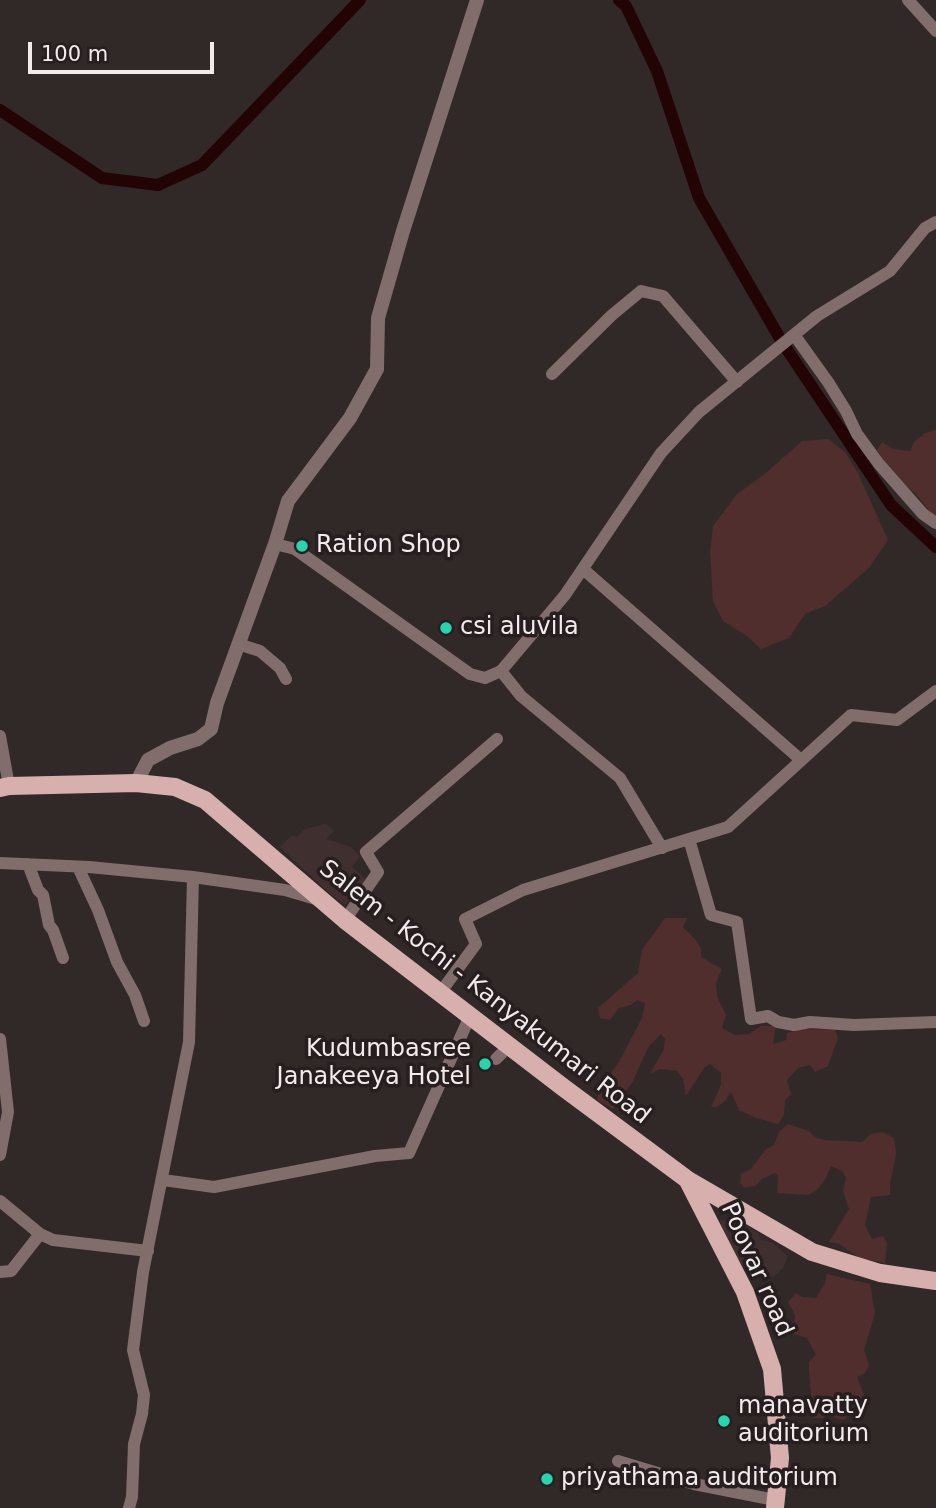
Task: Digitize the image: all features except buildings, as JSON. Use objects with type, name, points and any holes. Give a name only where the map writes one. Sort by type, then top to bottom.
[{"type":"main road","name":"Salem - Kochi - Kanyakumari Road","points":[[4,787],[136,783],[175,787],[205,800],[345,920],[688,1180],[812,1252],[880,1273],[936,1280]]},
{"type":"main road","name":"Poovar road","points":[[688,1180],[745,1293],[772,1369],[780,1458],[775,1504]]},
{"type":"street","points":[[136,783],[148,760],[170,748],[198,739],[211,729],[217,703],[288,501],[350,418],[377,369],[378,318],[477,0]]},
{"type":"street","points":[[908,0],[936,30]]},
{"type":"street","points":[[275,544],[295,548],[470,674],[485,678],[501,671],[565,596],[661,453],[699,412],[817,316],[890,271],[925,228],[936,222]]},
{"type":"street","points":[[552,373],[611,315],[641,291],[663,296],[737,382]]},
{"type":"street","points":[[795,336],[828,382],[857,434],[878,464],[923,513],[936,523]]},
{"type":"street","points":[[583,569],[801,760]]},
{"type":"street","points":[[238,645],[260,651],[280,668],[286,679]]},
{"type":"street","points":[[501,671],[521,696],[620,778],[662,848]]},
{"type":"street","points":[[440,993],[476,944],[465,919],[523,890],[728,827],[852,715],[897,720],[936,691]]},
{"type":"street","points":[[0,736],[4,787]]},
{"type":"street","points":[[345,920],[378,872],[366,852],[497,739]]},
{"type":"street","points":[[689,839],[711,915],[737,922],[751,1019],[768,1016],[778,1022],[794,1025],[810,1022],[936,1022]]},
{"type":"street","points":[[0,863],[193,877],[285,890],[323,902]]},
{"type":"street","points":[[28,864],[38,890],[43,895],[49,925],[63,958]]},
{"type":"street","points":[[78,867],[144,1021]]},
{"type":"street","points":[[129,1508],[132,1497],[134,1444],[144,1395],[133,1350],[148,1251],[189,1042],[193,877]]},
{"type":"street","points":[[163,1180],[214,1187],[375,1156],[409,1153],[470,1016]]},
{"type":"street","points":[[496,1059],[509,1046]]},
{"type":"street","points":[[0,1155],[8,1112],[1,1047]]},
{"type":"street","points":[[0,1201],[40,1234],[53,1240],[148,1251]]},
{"type":"street","points":[[0,1272],[11,1271],[40,1234]]},
{"type":"street","points":[[618,1461],[694,1484],[775,1504]]},
{"type":"shaded area","points":[[936,430],[936,519],[915,493],[898,480],[877,450],[882,442],[893,449],[910,451],[914,442],[925,433]]},
{"type":"shaded area","points":[[828,439],[845,452],[858,473],[888,540],[869,568],[825,606],[805,614],[789,638],[761,649],[747,636],[723,621],[713,601],[710,551],[713,526],[737,494],[802,441]]},
{"type":"shaded area","points":[[326,824],[334,831],[326,839],[351,847],[360,856],[352,867],[366,879],[356,895],[345,905],[280,847],[291,836],[297,837],[305,829]]},
{"type":"shaded area","points":[[665,918],[687,918],[683,927],[696,940],[701,949],[701,957],[722,969],[716,983],[717,996],[726,1015],[722,1028],[735,1035],[749,1034],[761,1026],[776,1026],[773,1044],[786,1040],[787,1033],[802,1029],[835,1030],[838,1038],[828,1066],[815,1072],[810,1065],[798,1068],[787,1080],[791,1094],[785,1100],[784,1115],[778,1124],[739,1110],[731,1092],[717,1107],[711,1107],[721,1085],[721,1073],[710,1064],[704,1068],[686,1096],[683,1079],[677,1071],[660,1069],[650,1074],[664,1049],[665,1039],[661,1034],[649,1046],[632,1083],[613,1109],[597,1100],[599,1091],[620,1060],[642,1018],[645,1003],[637,1000],[631,1005],[619,1008],[610,1020],[600,1018],[598,1008],[638,973],[642,950]]},
{"type":"shaded area","points":[[788,1124],[809,1131],[824,1140],[862,1142],[871,1134],[882,1132],[894,1138],[896,1154],[890,1195],[871,1197],[865,1225],[872,1239],[883,1236],[887,1243],[885,1263],[860,1258],[839,1244],[829,1242],[849,1209],[843,1191],[846,1178],[842,1171],[831,1166],[817,1190],[808,1195],[777,1193],[778,1176],[775,1173],[755,1186],[744,1188],[740,1183],[741,1174],[751,1169],[765,1150],[774,1145],[779,1132]]},
{"type":"shaded area","points":[[720,1220],[748,1227],[758,1233],[761,1240],[771,1242],[788,1257],[782,1269],[773,1277],[755,1277],[734,1255],[722,1231]]},
{"type":"shaded area","points":[[827,1274],[870,1284],[875,1313],[864,1350],[869,1365],[865,1373],[857,1377],[864,1395],[844,1420],[835,1418],[831,1411],[823,1418],[813,1418],[809,1362],[816,1355],[807,1338],[794,1334],[795,1315],[788,1302],[796,1293],[802,1297],[816,1298]]},
{"type":"waterway","points":[[0,110],[102,178],[158,185],[202,165],[360,0]]},
{"type":"waterway","points":[[619,0],[626,6],[657,71],[699,198],[782,342],[891,505],[936,547]]},
{"type":"place","name":"Ration Shop","points":[[302,546]]},
{"type":"place","name":"csi aluvila","points":[[446,628]]},
{"type":"place","name":"Kudumbasree Janakeeya Hotel","points":[[485,1064]]},
{"type":"place","name":"manavatty auditorium","points":[[724,1421]]},
{"type":"place","name":"priyathama auditorium","points":[[547,1479]]}]
